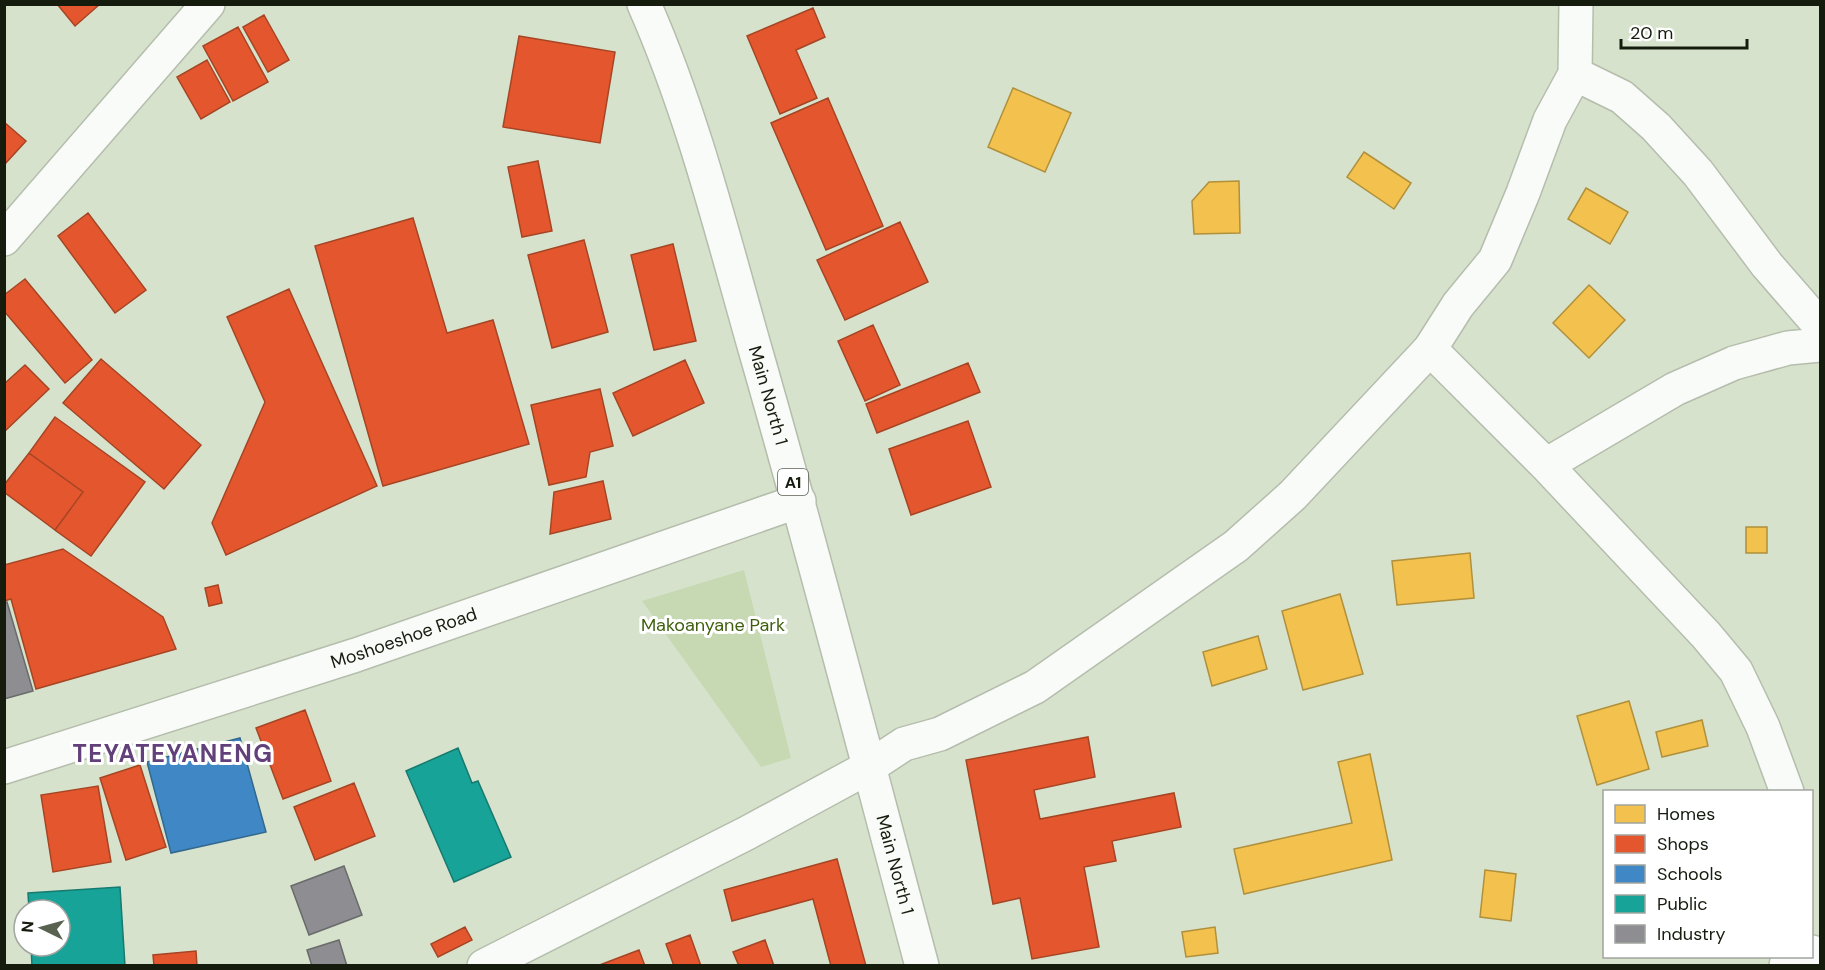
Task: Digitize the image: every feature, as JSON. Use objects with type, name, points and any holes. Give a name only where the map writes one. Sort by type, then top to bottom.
[{"type":"main road","points":[[4,239],[208,4]]},
{"type":"main road","name":"Main North 1","points":[[644,4],[657,34],[701,161],[799,501],[922,966]]},
{"type":"main road","points":[[484,966],[747,833],[869,767],[904,744],[940,734],[1035,687],[1236,546],[1293,495],[1430,349],[1458,305],[1495,260],[1524,193],[1550,120],[1575,74],[1576,4]]},
{"type":"main road","points":[[1575,74],[1622,97],[1656,127],[1698,173],[1767,265],[1821,327]]},
{"type":"main road","points":[[1546,465],[1675,389],[1724,367],[1788,348],[1821,345]]},
{"type":"main road","points":[[1430,349],[1546,465],[1698,627],[1736,671],[1763,727],[1786,790]]},
{"type":"main road","name":"Moshoeshoe Road","points":[[4,767],[356,655],[799,501]]},
{"type":"green space","name":"Makoanyane Park","points":[[744,570],[791,758],[761,767],[642,601]]},
{"type":"building: Homes","points":[[1013,88],[1071,113],[1045,172],[988,147]]},
{"type":"building: Homes","points":[[1364,152],[1411,183],[1394,209],[1347,177]]},
{"type":"building: Homes","points":[[1239,181],[1240,233],[1194,234],[1192,201],[1209,182]]},
{"type":"building: Homes","points":[[1586,188],[1628,212],[1610,244],[1568,219]]},
{"type":"building: Homes","points":[[1589,285],[1625,320],[1589,358],[1553,323]]},
{"type":"building: Homes","points":[[1746,527],[1767,527],[1767,553],[1746,553]]},
{"type":"building: Homes","points":[[1470,553],[1474,598],[1397,605],[1392,561]]},
{"type":"building: Homes","points":[[1340,594],[1363,674],[1303,690],[1282,611]]},
{"type":"building: Homes","points":[[1258,636],[1267,669],[1212,686],[1203,652]]},
{"type":"building: Homes","points":[[1629,701],[1649,769],[1597,785],[1577,716]]},
{"type":"building: Homes","points":[[1702,720],[1708,746],[1662,757],[1656,732]]},
{"type":"building: Homes","points":[[1370,754],[1392,860],[1244,894],[1234,849],[1352,823],[1338,762]]},
{"type":"building: Homes","points":[[1485,870],[1516,874],[1511,921],[1480,917]]},
{"type":"building: Homes","points":[[1215,927],[1218,953],[1186,957],[1182,932]]},
{"type":"building: Shops","points":[[57,4],[100,4],[75,26]]},
{"type":"building: Shops","points":[[813,8],[825,37],[796,50],[817,98],[780,114],[747,36]]},
{"type":"building: Shops","points":[[264,15],[289,60],[268,72],[243,27]]},
{"type":"building: Shops","points":[[238,27],[268,82],[233,101],[203,46]]},
{"type":"building: Shops","points":[[519,36],[615,52],[600,143],[503,127]]},
{"type":"building: Shops","points":[[207,60],[230,102],[201,119],[177,77]]},
{"type":"building: Shops","points":[[828,98],[883,226],[826,250],[771,123]]},
{"type":"building: Shops","points":[[4,122],[26,141],[4,165]]},
{"type":"building: Shops","points":[[538,161],[552,231],[522,237],[508,167]]},
{"type":"building: Shops","points":[[88,213],[146,290],[115,313],[58,236]]},
{"type":"building: Shops","points":[[413,218],[447,333],[493,320],[529,444],[383,486],[315,246]]},
{"type":"building: Shops","points":[[900,222],[928,282],[845,320],[817,260]]},
{"type":"building: Shops","points":[[584,240],[608,332],[552,348],[528,255]]},
{"type":"building: Shops","points":[[673,244],[696,341],[654,350],[631,255]]},
{"type":"building: Shops","points":[[25,279],[92,360],[65,383],[4,311],[4,295]]},
{"type":"building: Shops","points":[[289,289],[377,486],[226,555],[212,523],[265,402],[227,317]]},
{"type":"building: Shops","points":[[873,325],[900,385],[865,401],[838,341]]},
{"type":"building: Shops","points":[[101,359],[201,445],[164,489],[63,403]]},
{"type":"building: Shops","points":[[685,360],[704,403],[633,436],[613,393]]},
{"type":"building: Shops","points":[[968,363],[980,392],[877,433],[866,404]]},
{"type":"building: Shops","points":[[25,365],[49,389],[4,432],[4,384]]},
{"type":"building: Shops","points":[[600,389],[613,446],[590,452],[586,477],[549,485],[531,405]]},
{"type":"building: Shops","points":[[55,417],[145,482],[91,556],[55,530],[83,492],[29,453]]},
{"type":"building: Shops","points":[[968,421],[991,487],[911,515],[889,449]]},
{"type":"building: Shops","points":[[29,453],[83,492],[55,530],[4,492],[4,485]]},
{"type":"building: Shops","points":[[603,481],[611,519],[550,534],[554,492]]},
{"type":"building: Shops","points":[[63,549],[163,617],[176,649],[36,689],[11,599],[4,601],[4,565]]},
{"type":"building: Shops","points":[[218,585],[222,603],[209,606],[205,588]]},
{"type":"building: Shops","points":[[305,710],[331,781],[283,799],[256,728]]},
{"type":"building: Shops","points":[[1088,737],[1095,777],[1034,790],[1040,819],[1174,793],[1181,827],[1112,841],[1116,861],[1084,867],[1099,947],[1032,959],[1020,898],[993,904],[966,760]]},
{"type":"building: Shops","points":[[140,765],[166,847],[126,860],[100,778]]},
{"type":"building: Shops","points":[[354,783],[375,836],[315,860],[294,807]]},
{"type":"building: Shops","points":[[98,786],[111,862],[53,872],[41,795]]},
{"type":"building: Shops","points":[[837,859],[866,966],[831,966],[813,899],[732,921],[724,890]]},
{"type":"building: Shops","points":[[465,927],[472,940],[438,957],[431,944]]},
{"type":"building: Shops","points":[[690,935],[701,966],[674,966],[666,944]]},
{"type":"building: Shops","points":[[765,940],[774,966],[739,966],[733,952]]},
{"type":"building: Shops","points":[[639,950],[645,966],[597,966]]},
{"type":"building: Shops","points":[[196,951],[197,966],[154,966],[153,955]]},
{"type":"building: Schools","points":[[240,738],[266,832],[171,853],[147,762]]},
{"type":"building: Public","points":[[458,748],[472,783],[478,781],[511,857],[454,882],[406,771]]},
{"type":"building: Public","points":[[120,887],[125,966],[32,966],[32,958],[72,958],[72,898],[28,898],[28,893]]},
{"type":"building: Industry","points":[[7,602],[33,691],[4,699],[4,603]]},
{"type":"building: Industry","points":[[344,866],[362,915],[309,935],[291,886]]},
{"type":"building: Industry","points":[[339,940],[347,966],[312,966],[307,950]]},
{"type":"district","name":"TEYATEYANENG","points":[[173,753]]}]
